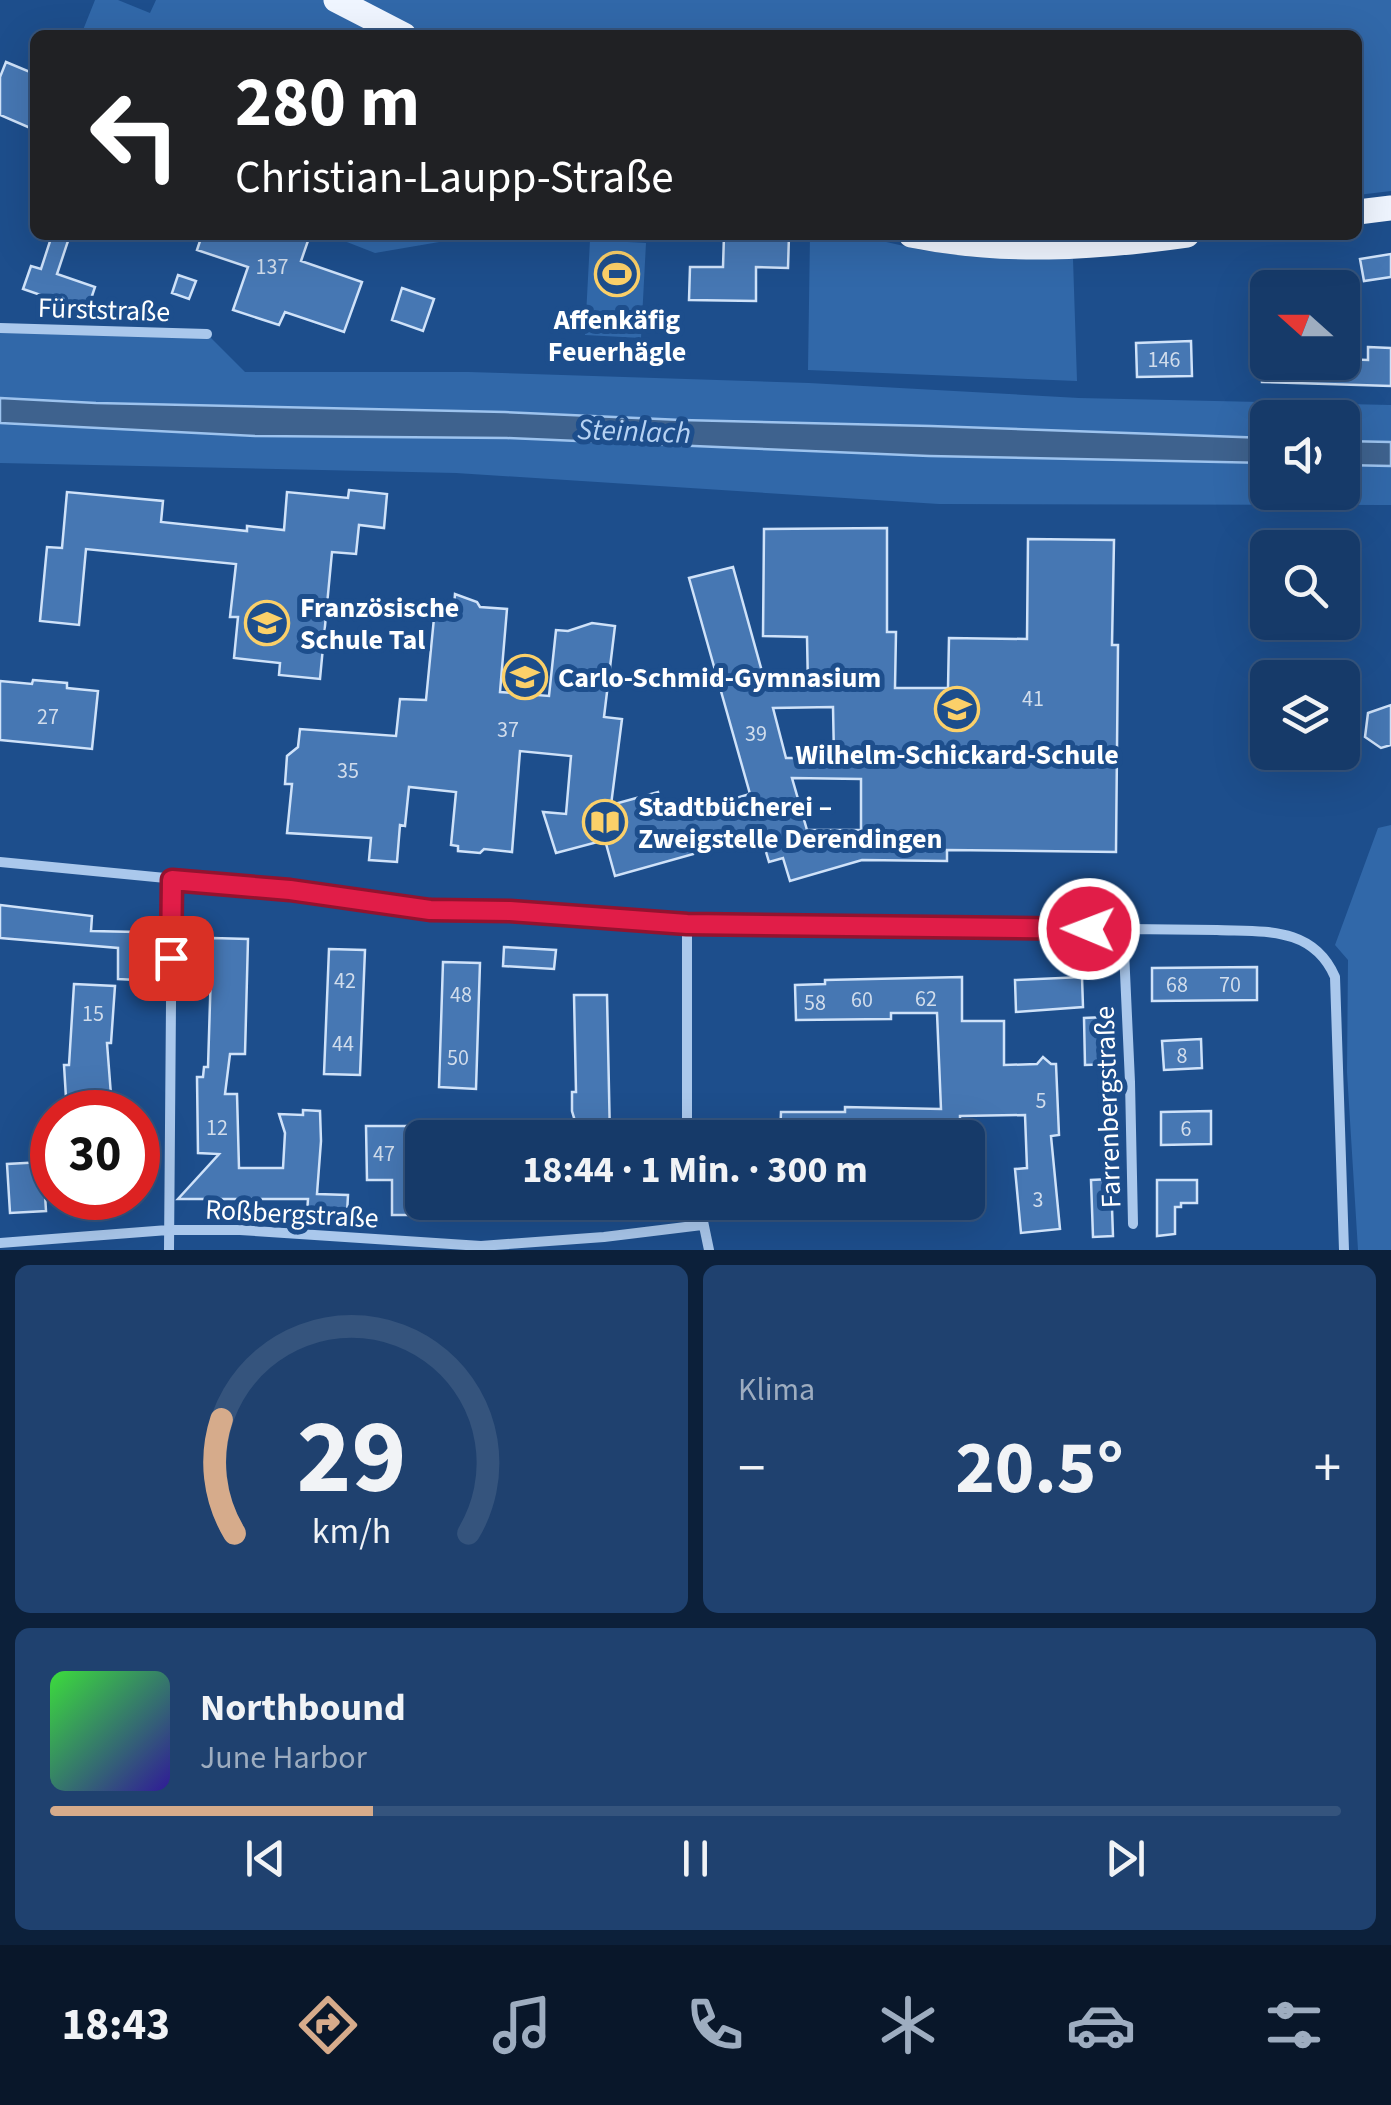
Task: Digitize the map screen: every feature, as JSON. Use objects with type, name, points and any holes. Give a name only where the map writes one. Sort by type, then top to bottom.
[{"type":"main road","points":[[336,0],[394,30]]},
{"type":"main road","points":[[1362,212],[1391,208]]},
{"type":"main road","points":[[942,240],[1043,248],[1146,240]]},
{"type":"street","name":"Fürststraße","points":[[0,328],[207,334]]},
{"type":"street","points":[[0,862],[290,890],[430,910],[510,911],[687,924],[1280,934],[1312,945],[1329,963],[1335,977],[1344,1250]]},
{"type":"street","points":[[169,1250],[172,880]]},
{"type":"street","points":[[687,924],[687,1120]]},
{"type":"street","name":"Farrenbergstraße","points":[[1123,929],[1133,1224]]},
{"type":"street","points":[[701,1220],[709,1250]]},
{"type":"street","name":"Roßbergstraße","points":[[0,1243],[168,1230],[278,1231],[481,1248],[702,1225]]},
{"type":"shaded area","points":[[95,0],[118,0],[150,13],[156,0],[1391,0],[1391,191],[1362,195],[1362,30],[83,30]]},
{"type":"shaded area","points":[[342,240],[448,240],[445,241],[375,253]]},
{"type":"shaded area","name":"Affenkäfig Feuerhägle","points":[[590,240],[646,243],[641,338],[585,335]]},
{"type":"shaded area","points":[[810,240],[877,240],[972,257],[1073,259],[1077,381],[808,370]]},
{"type":"shaded area","points":[[0,328],[207,334],[245,372],[469,372],[1250,402],[1250,505],[939,504],[456,473],[0,463]]},
{"type":"shaded area","points":[[1360,404],[1391,405],[1391,505],[1360,505]]},
{"type":"shaded area","points":[[1391,825],[1391,1250],[1358,1250],[1347,1072],[1348,960],[1335,945],[1378,828]]},
{"type":"water","name":"Steinlach","points":[[0,398],[505,412],[1250,437],[1250,463],[929,456],[507,438],[255,436],[0,423]]},
{"type":"water","points":[[1360,441],[1391,442],[1391,466],[1360,465]]},
{"type":"building","points":[[6,62],[30,72],[30,128],[0,115],[0,77]]},
{"type":"building","points":[[50,240],[68,240],[57,274],[95,287],[87,311],[23,289],[31,266],[41,269]]},
{"type":"building","points":[[200,240],[308,240],[301,261],[362,282],[344,332],[285,312],[279,325],[233,310],[248,267],[197,250]]},
{"type":"building","points":[[724,240],[789,240],[788,268],[756,267],[756,301],[689,300],[690,267],[723,267]]},
{"type":"building","points":[[1391,254],[1391,277],[1364,281],[1360,259]]},
{"type":"building","points":[[178,275],[196,281],[189,299],[172,293]]},
{"type":"building","points":[[402,288],[434,299],[423,331],[392,320]]},
{"type":"building","points":[[1191,341],[1192,376],[1137,377],[1136,343]]},
{"type":"building","points":[[1368,347],[1391,348],[1391,386],[1262,382],[1360,380],[1360,360],[1368,360]]},
{"type":"building","points":[[349,490],[387,494],[384,528],[359,525],[356,554],[332,552],[320,679],[279,675],[280,663],[234,658],[238,617],[230,617],[236,564],[86,549],[79,625],[40,621],[47,547],[62,548],[67,492],[163,501],[161,522],[247,531],[247,526],[284,530],[287,492],[348,498]]},
{"type":"building","points":[[887,528],[887,632],[896,632],[895,688],[948,688],[949,638],[1027,639],[1028,539],[1114,540],[1112,645],[1118,645],[1116,852],[947,850],[947,861],[862,860],[790,881],[783,858],[769,862],[761,835],[615,876],[605,840],[556,853],[543,812],[566,814],[571,756],[520,751],[512,852],[458,851],[458,846],[451,845],[456,792],[409,787],[397,862],[369,860],[371,838],[287,833],[292,784],[285,784],[287,756],[298,747],[300,729],[396,736],[400,699],[426,700],[437,605],[454,607],[455,594],[477,602],[480,607],[507,609],[500,692],[549,696],[556,630],[568,631],[592,623],[615,626],[604,717],[622,719],[611,805],[658,792],[664,819],[750,794],[689,578],[733,567],[766,686],[808,687],[807,637],[763,636],[764,529]],"holes":[[[833,707],[834,758],[786,758],[773,708]],[[792,778],[861,779],[861,830],[807,830]]]},
{"type":"building","points":[[33,680],[98,691],[92,749],[0,740],[0,681],[32,684]]},
{"type":"building","points":[[1391,705],[1391,745],[1381,748],[1365,737],[1368,713]]},
{"type":"building","points":[[0,905],[92,916],[91,931],[138,932],[137,980],[118,979],[118,948],[0,938]]},
{"type":"building","points":[[212,938],[248,939],[245,1054],[230,1054],[225,1094],[237,1094],[239,1168],[283,1168],[285,1133],[279,1114],[320,1111],[317,1194],[348,1195],[347,1214],[307,1213],[308,1199],[178,1199],[219,1154],[198,1153],[197,1077],[203,1077],[204,1067],[208,1067]]},
{"type":"building","points":[[504,947],[556,950],[554,969],[503,966]]},
{"type":"building","points":[[329,949],[365,950],[360,1075],[324,1074]]},
{"type":"building","points":[[443,962],[480,963],[476,1089],[439,1087]]},
{"type":"building","points":[[1257,967],[1257,1000],[1152,1001],[1152,968]]},
{"type":"building","points":[[962,977],[962,1021],[1004,1021],[1004,1065],[1037,1064],[1043,1057],[1056,1064],[1059,1135],[1051,1136],[1060,1229],[1021,1233],[1015,1169],[1027,1168],[1025,1115],[960,1116],[960,1120],[781,1120],[781,1112],[845,1112],[845,1107],[941,1109],[937,1013],[891,1013],[891,1019],[796,1020],[795,985],[825,984],[825,980]]},
{"type":"building","points":[[1082,977],[1083,1007],[1016,1012],[1015,980]]},
{"type":"building","points":[[74,984],[115,986],[111,1043],[107,1043],[111,1090],[66,1090],[64,1065],[69,1065]]},
{"type":"building","points":[[574,995],[607,995],[610,1120],[575,1120],[572,1092],[576,1092]]},
{"type":"building","points":[[1105,1017],[1106,1045],[1116,1045],[1116,1064],[1085,1065],[1084,1018]]},
{"type":"building","points":[[1201,1039],[1202,1068],[1164,1070],[1162,1041]]},
{"type":"building","points":[[1211,1111],[1211,1144],[1161,1145],[1161,1112]]},
{"type":"building","points":[[366,1126],[405,1126],[405,1215],[392,1215],[392,1180],[367,1180]]},
{"type":"building","points":[[30,1163],[30,1212],[10,1213],[7,1164]]},
{"type":"building","points":[[1111,1179],[1113,1236],[1093,1237],[1091,1180]]},
{"type":"building","points":[[1157,1180],[1197,1180],[1197,1203],[1175,1207],[1175,1234],[1157,1236]]},
{"type":"place","name":"Affenkäfig Feuerhägle","points":[[617,274]]},
{"type":"place","name":"Französische Schule Tal","points":[[267,623]]},
{"type":"place","name":"Carlo-Schmid-Gymnasium","points":[[525,677]]},
{"type":"place","name":"Wilhelm-Schickard-Schule","points":[[957,709]]},
{"type":"place","name":"Stadtbücherei – Zweigstelle Derendingen","points":[[605,822]]},
{"type":"route","points":[[171,958],[172,880],[290,890],[430,910],[510,911],[687,924],[1089,929]]}]
